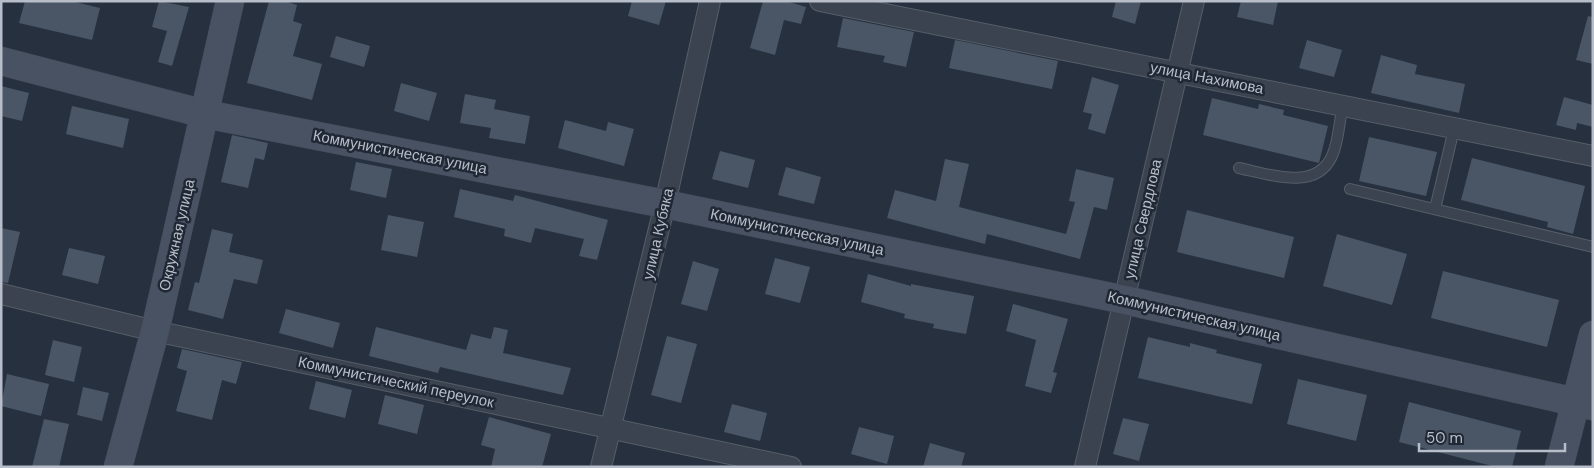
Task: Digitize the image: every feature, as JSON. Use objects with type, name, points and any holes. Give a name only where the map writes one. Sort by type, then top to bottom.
[{"type":"street","name":"Окружная улица","points":[[118,467],[155,330],[206,114],[230,1]]},
{"type":"street","name":"улица Кубяка","points":[[602,467],[665,204],[710,1]]},
{"type":"street","name":"улица Нахимова","points":[[820,1],[1593,156]]},
{"type":"street","name":"улица Свердлова","points":[[1085,467],[1194,1]]},
{"type":"street","name":"Коммунистическая улица","points":[[1,62],[206,114],[665,204],[1125,300],[1584,404]]},
{"type":"street","name":"Коммунистический переулок","points":[[1,294],[155,330],[791,467]]},
{"type":"street","points":[[1559,467],[1584,404],[1593,335]]},
{"type":"lane","points":[[1239,168],[1286,178],[1302,178],[1322,168],[1332,156],[1342,106]]},
{"type":"lane","points":[[1435,209],[1454,129]]},
{"type":"lane","points":[[1350,189],[1593,246]]},
{"type":"building","points":[[25,1],[71,1],[100,8],[92,40],[19,23]]},
{"type":"building","points":[[159,1],[189,7],[172,66],[158,62],[167,31],[152,27]]},
{"type":"building","points":[[269,1],[285,1],[297,5],[293,21],[302,24],[293,56],[322,64],[312,100],[247,83]]},
{"type":"building","points":[[632,1],[666,1],[659,25],[628,16]]},
{"type":"building","points":[[763,1],[786,1],[806,7],[801,24],[784,20],[775,55],[750,48]]},
{"type":"building","points":[[1116,1],[1141,1],[1135,24],[1112,17]]},
{"type":"building","points":[[1241,1],[1278,1],[1273,25],[1237,17]]},
{"type":"building","points":[[1588,16],[1593,17],[1593,64],[1576,60]]},
{"type":"building","points":[[843,18],[914,32],[906,67],[883,62],[885,56],[837,47]]},
{"type":"building","points":[[336,36],[370,46],[364,67],[330,57]]},
{"type":"building","points":[[955,40],[1058,61],[1052,89],[949,68]]},
{"type":"building","points":[[1307,40],[1342,50],[1334,77],[1299,68]]},
{"type":"building","points":[[1381,55],[1417,65],[1415,74],[1465,84],[1459,113],[1371,93]]},
{"type":"building","points":[[1092,77],[1119,85],[1105,134],[1088,129],[1092,114],[1083,112]]},
{"type":"building","points":[[401,83],[437,93],[429,121],[394,111]]},
{"type":"building","points":[[1,86],[29,93],[22,121],[1,116]]},
{"type":"building","points":[[465,94],[496,100],[494,109],[530,116],[525,144],[489,138],[491,128],[460,123]]},
{"type":"building","points":[[1564,97],[1593,105],[1593,127],[1577,123],[1576,130],[1556,125]]},
{"type":"building","points":[[1212,98],[1258,109],[1259,104],[1284,110],[1283,115],[1328,126],[1319,163],[1203,135]]},
{"type":"building","points":[[72,106],[129,119],[123,148],[66,134]]},
{"type":"building","points":[[565,120],[606,131],[608,122],[634,129],[624,166],[558,148]]},
{"type":"building","points":[[232,135],[268,143],[264,160],[255,158],[248,188],[221,182]]},
{"type":"building","points":[[1369,137],[1437,152],[1426,196],[1359,181]]},
{"type":"building","points":[[720,151],[755,160],[748,188],[712,179]]},
{"type":"building","points":[[1472,158],[1585,186],[1573,234],[1547,227],[1548,222],[1461,200]]},
{"type":"building","points":[[945,159],[969,164],[959,207],[1066,234],[1075,202],[1069,201],[1076,169],[1114,178],[1107,210],[1094,207],[1080,259],[987,234],[985,244],[887,218],[895,190],[936,201]]},
{"type":"building","points":[[356,162],[392,169],[386,198],[350,190]]},
{"type":"building","points":[[786,167],[821,177],[814,204],[778,195]]},
{"type":"building","points":[[460,189],[513,201],[515,195],[608,220],[597,260],[579,256],[584,239],[535,228],[531,243],[504,236],[505,229],[454,217]]},
{"type":"building","points":[[1187,210],[1294,237],[1284,278],[1177,252]]},
{"type":"building","points":[[388,215],[424,222],[417,257],[381,250]]},
{"type":"building","points":[[1,228],[20,232],[8,283],[1,282]]},
{"type":"building","points":[[212,229],[233,234],[229,252],[263,260],[257,284],[234,279],[223,319],[188,310],[195,282],[199,283]]},
{"type":"building","points":[[1337,234],[1407,254],[1392,305],[1323,286]]},
{"type":"building","points":[[69,248],[105,256],[98,284],[62,275]]},
{"type":"building","points":[[775,258],[810,267],[800,303],[765,294]]},
{"type":"building","points":[[693,261],[719,269],[707,311],[681,304]]},
{"type":"building","points":[[1443,271],[1559,300],[1547,347],[1431,318]]},
{"type":"building","points":[[868,274],[911,286],[911,284],[974,296],[966,334],[933,328],[934,324],[904,318],[905,314],[861,302]]},
{"type":"building","points":[[1013,304],[1068,319],[1053,372],[1057,373],[1051,393],[1025,386],[1036,340],[1006,331]]},
{"type":"building","points":[[286,309],[340,323],[333,348],[279,333]]},
{"type":"building","points":[[376,327],[466,350],[471,334],[491,339],[494,327],[508,330],[503,353],[571,368],[563,395],[440,367],[438,373],[369,356]]},
{"type":"building","points":[[667,336],[697,344],[681,403],[651,395]]},
{"type":"building","points":[[1148,337],[1190,347],[1190,343],[1217,350],[1216,353],[1262,364],[1252,404],[1138,378]]},
{"type":"building","points":[[53,340],[82,347],[74,382],[45,375]]},
{"type":"building","points":[[182,349],[242,362],[236,384],[222,380],[212,420],[176,411],[187,371],[177,368]]},
{"type":"building","points":[[7,374],[49,384],[41,416],[1,406]]},
{"type":"building","points":[[1298,379],[1367,395],[1356,441],[1287,424]]},
{"type":"building","points":[[316,381],[352,390],[345,418],[309,409]]},
{"type":"building","points":[[83,387],[109,393],[102,421],[77,415]]},
{"type":"building","points":[[385,395],[424,405],[417,434],[378,424]]},
{"type":"building","points":[[1409,402],[1521,431],[1512,467],[1496,467],[1399,442]]},
{"type":"building","points":[[732,404],[767,413],[760,441],[724,432]]},
{"type":"building","points":[[489,417],[551,434],[542,467],[491,467],[495,449],[481,445]]},
{"type":"building","points":[[1123,418],[1149,424],[1139,461],[1113,454]]},
{"type":"building","points":[[44,419],[69,424],[59,467],[32,467]]},
{"type":"building","points":[[859,427],[894,436],[887,464],[851,454]]},
{"type":"building","points":[[930,443],[965,453],[961,467],[923,467]]}]
